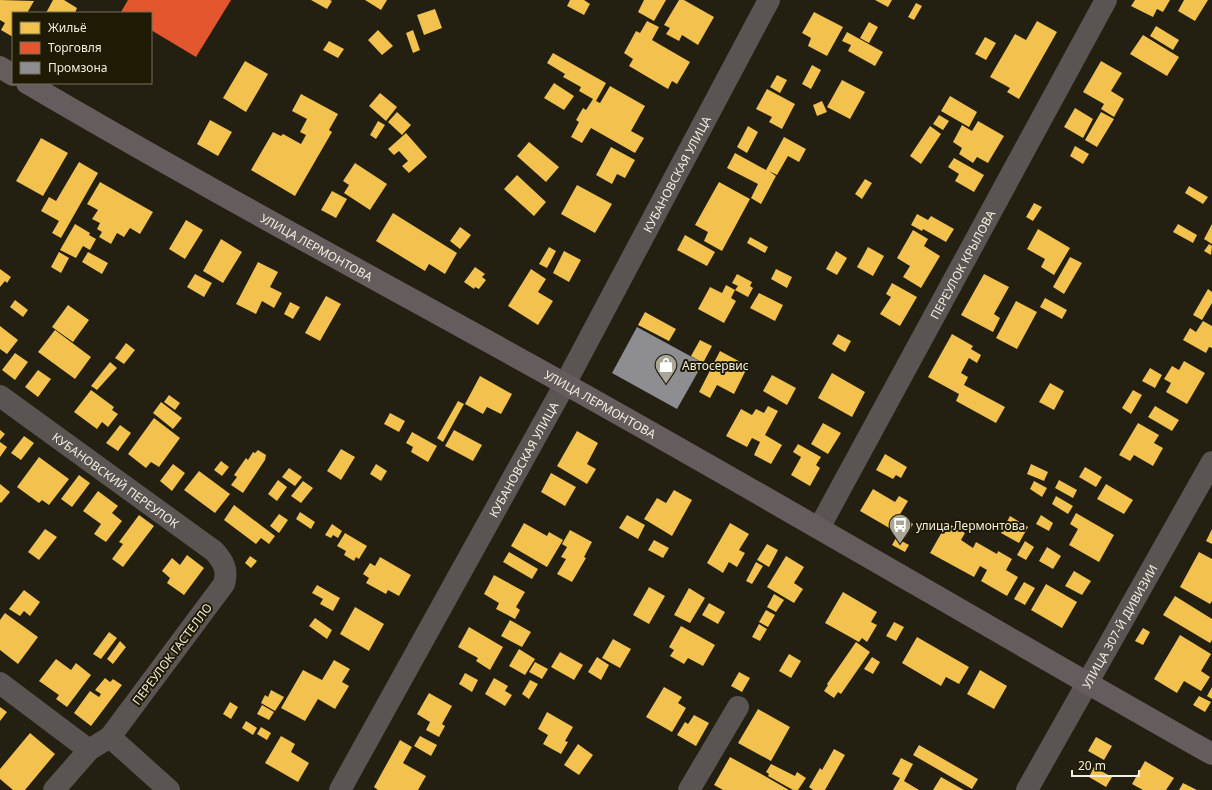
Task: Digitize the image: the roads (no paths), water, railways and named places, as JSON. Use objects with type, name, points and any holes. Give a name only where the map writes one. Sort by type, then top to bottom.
[{"type":"main road","points":[[0,67],[12,74]]},
{"type":"main road","name":"УЛИЦА ЛЕРМОНТОВА","points":[[29,84],[93,122],[399,294],[565,384],[818,528],[1087,684],[1212,754]]},
{"type":"street","name":"КУБАНОВСКАЯ УЛИЦА","points":[[340,790],[565,384],[769,0]]},
{"type":"street","name":"ПЕРЕУЛОК КРЫЛОВА","points":[[818,528],[1106,0]]},
{"type":"street","name":"КУБАНОВСКИЙ ПЕРЕУЛОК","points":[[0,396],[214,552],[222,559],[226,568]]},
{"type":"street","name":"УЛИЦА 307-Й ДИВИЗИИ","points":[[1027,790],[1212,462]]},
{"type":"street","name":"ПЕРЕУЛОК ГАСТЕЛЛО","points":[[54,790],[89,750],[110,737],[224,584],[226,568]]},
{"type":"street","points":[[0,683],[89,750]]},
{"type":"street","points":[[689,790],[738,707]]},
{"type":"street","points":[[110,737],[169,790]]},
{"type":"place","name":"Автосервис","points":[[666,384]]},
{"type":"place","name":"улица Лермонтова","points":[[900,544]]}]
